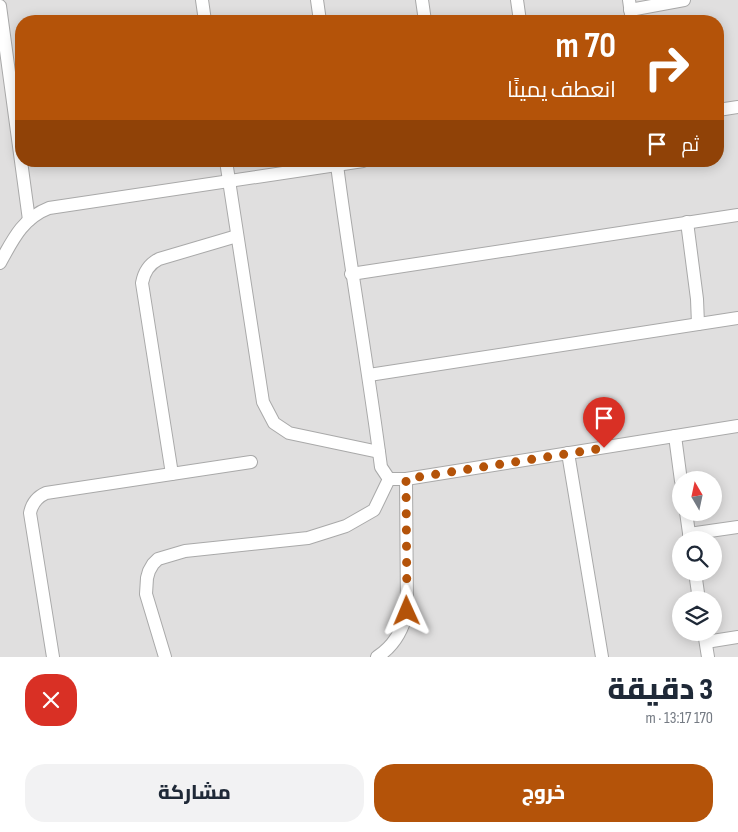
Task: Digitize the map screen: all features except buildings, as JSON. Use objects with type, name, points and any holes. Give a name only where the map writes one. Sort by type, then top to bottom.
[{"type":"street","points":[[202,0],[205,15]]},
{"type":"street","points":[[317,0],[319,15]]},
{"type":"street","points":[[422,0],[424,15]]},
{"type":"street","points":[[517,0],[519,15]]},
{"type":"street","points":[[630,10],[684,0]]},
{"type":"street","points":[[0,6],[15,121]]},
{"type":"street","points":[[724,109],[738,107]]},
{"type":"street","points":[[21,167],[28,220]]},
{"type":"street","points":[[227,167],[263,402],[274,423],[289,434],[379,452]]},
{"type":"street","points":[[0,263],[6,244],[20,228],[28,220],[49,208],[323,167]]},
{"type":"street","points":[[337,167],[351,274],[369,375],[381,467],[389,478]]},
{"type":"street","points":[[351,274],[738,215]]},
{"type":"street","points":[[687,222],[697,299],[698,324]]},
{"type":"street","points":[[172,474],[142,283],[143,277],[148,266],[159,259],[237,236]]},
{"type":"street","points":[[369,375],[738,318]]},
{"type":"street","points":[[389,478],[406,479],[738,426]]},
{"type":"street","points":[[675,436],[680,471]]},
{"type":"street","points":[[568,453],[602,657]]},
{"type":"street","points":[[53,657],[30,513],[37,498],[46,493],[252,462]]},
{"type":"street","points":[[165,657],[146,594],[149,571],[158,559],[185,551],[308,538],[346,526],[374,510],[389,478]]},
{"type":"street","points":[[377,657],[394,641],[400,632],[407,611],[406,479]]},
{"type":"street","points":[[718,531],[738,527]]},
{"type":"street","points":[[722,636],[738,636]]},
{"type":"street","points":[[706,641],[708,657]]},
{"type":"shaded area","points":[[0,0],[738,0],[738,657],[0,657]]},
{"type":"route","points":[[407,611],[406,479],[604,448]]}]
